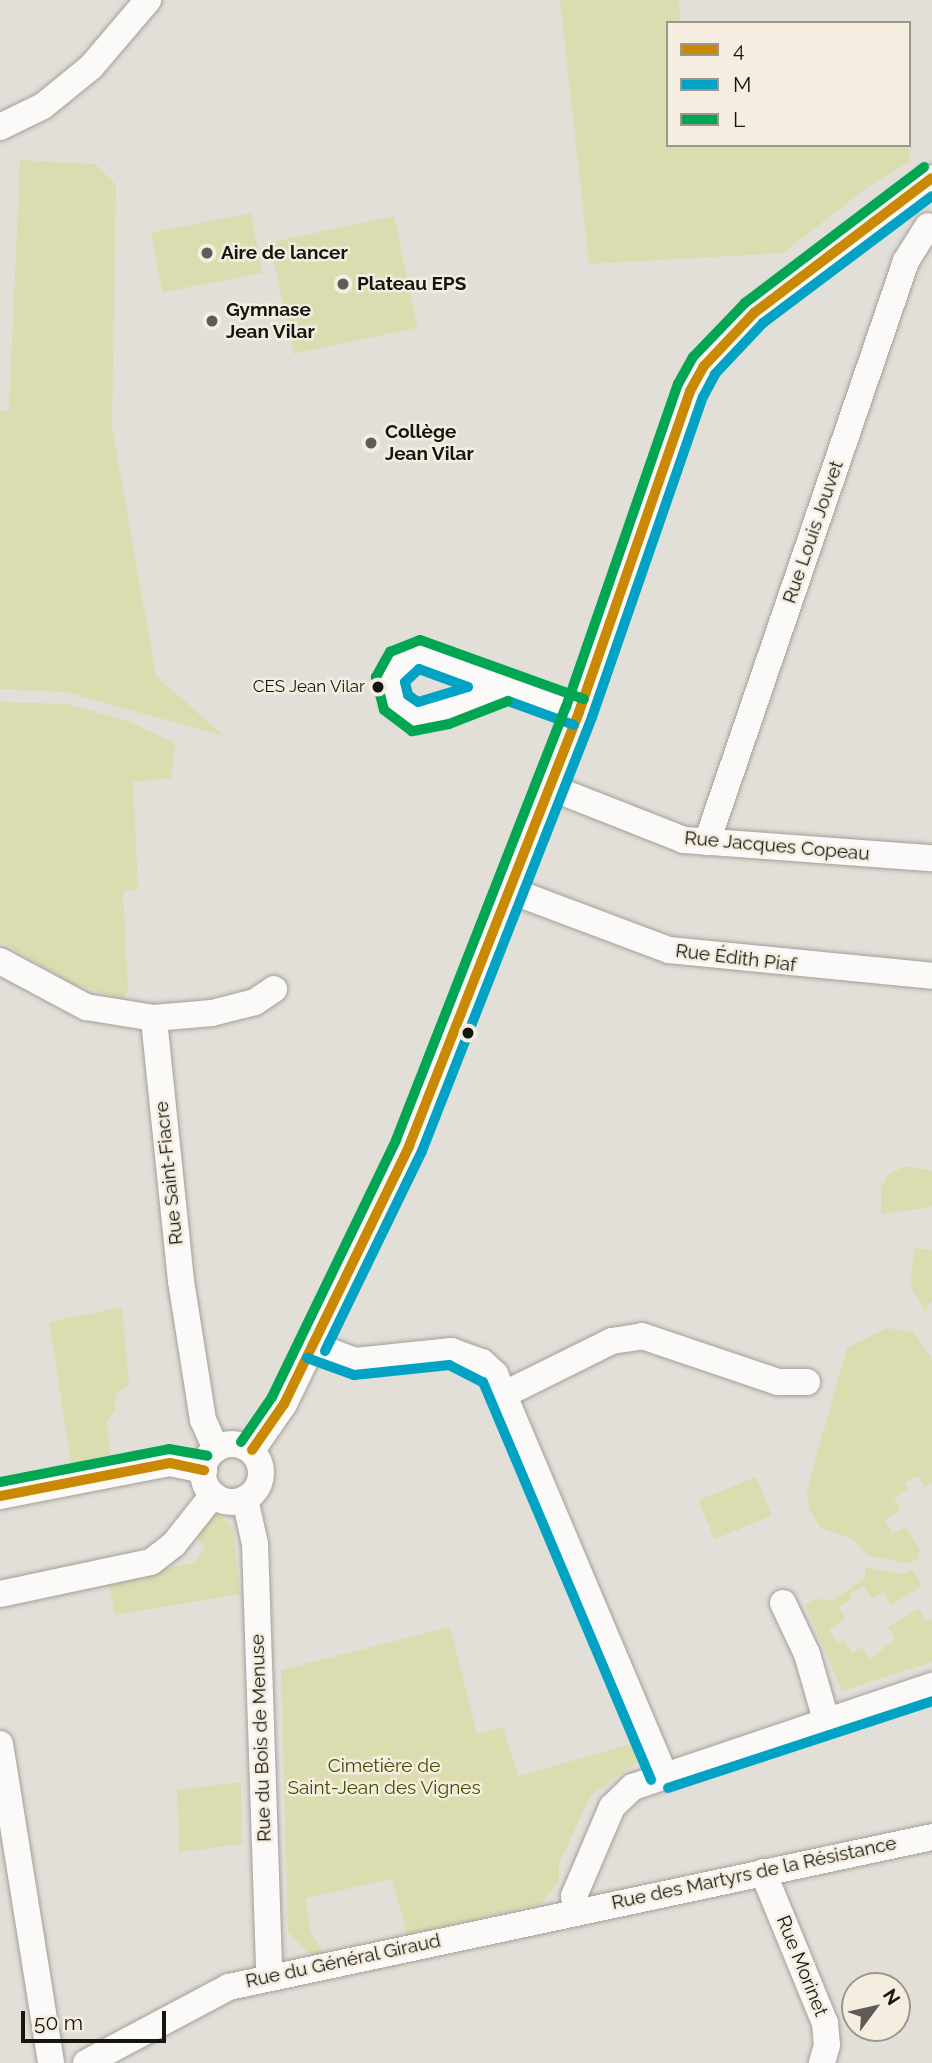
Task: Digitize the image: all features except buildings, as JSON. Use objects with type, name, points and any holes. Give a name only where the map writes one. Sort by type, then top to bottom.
[{"type":"street","points":[[0,128],[43,106],[91,67],[148,0]]},
{"type":"street","points":[[925,183],[930,234]]},
{"type":"street","points":[[251,1451],[284,1404],[409,1146],[547,786],[579,712],[680,416],[704,366],[754,313],[925,183]]},
{"type":"street","name":"Rue Louis Jouvet","points":[[707,842],[906,261],[930,234]]},
{"type":"street","points":[[504,688],[579,712]]},
{"type":"street","name":"Rue Jacques Copeau","points":[[547,786],[667,835],[707,842],[932,858]]},
{"type":"street","name":"Rue Édith Piaf","points":[[509,890],[669,950],[932,976]]},
{"type":"street","points":[[0,961],[86,1007],[154,1018],[212,1013],[255,1002],[274,989]]},
{"type":"street","name":"Rue Saint-Fiacre","points":[[154,1018],[181,1281],[210,1459]]},
{"type":"street","points":[[505,1394],[612,1341],[642,1336],[778,1382],[807,1382]]},
{"type":"street","points":[[312,1345],[355,1361],[434,1351],[467,1355],[495,1374],[664,1775]]},
{"type":"street","points":[[0,1496],[170,1463],[210,1459],[237,1444],[251,1451],[261,1471],[260,1484],[245,1499],[233,1502],[213,1494]]},
{"type":"street","points":[[0,1594],[151,1562],[174,1544],[213,1494],[210,1459]]},
{"type":"street","name":"Rue du Bois de Menuse","points":[[245,1499],[254,1544],[269,1977]]},
{"type":"street","points":[[783,1603],[807,1654],[826,1720]]},
{"type":"street","points":[[576,1910],[574,1896],[612,1807],[633,1787],[932,1686]]},
{"type":"street","points":[[0,1744],[51,2063]]},
{"type":"street","name":"Rue des Martyrs de la Résistance","points":[[576,1910],[932,1837]]},
{"type":"street","name":"Rue Morinet","points":[[763,1872],[825,2023],[827,2045],[822,2063]]},
{"type":"street","name":"Rue du Général Giraud","points":[[86,2063],[195,2001],[269,1977],[576,1910]]},
{"type":"green space","points":[[560,0],[678,0],[681,21],[666,21],[666,147],[908,147],[911,161],[869,186],[783,253],[589,264]]},
{"type":"green space","points":[[20,160],[95,164],[116,185],[112,426],[156,676],[224,736],[65,692],[0,689],[0,411],[9,411]]},
{"type":"green space","name":"Aire de lancer","points":[[251,213],[263,273],[163,292],[151,232]]},
{"type":"green space","name":"Plateau EPS","points":[[394,216],[418,328],[293,354],[270,242]]},
{"type":"green space","points":[[0,702],[67,704],[130,722],[175,743],[171,778],[133,782],[138,889],[123,891],[128,991],[123,999],[70,983],[0,941]]},
{"type":"green space","points":[[906,1166],[932,1171],[932,1207],[881,1214],[881,1189],[888,1174]]},
{"type":"green space","points":[[914,1248],[932,1250],[932,1301],[925,1311],[910,1286]]},
{"type":"green space","points":[[122,1307],[129,1385],[116,1394],[115,1411],[107,1421],[110,1455],[71,1463],[49,1322]]},
{"type":"green space","points":[[887,1328],[913,1332],[932,1359],[932,1483],[925,1487],[918,1476],[905,1483],[908,1489],[894,1498],[901,1510],[884,1520],[893,1534],[906,1527],[920,1550],[917,1560],[905,1563],[867,1555],[853,1539],[821,1528],[809,1509],[807,1490],[847,1348]]},
{"type":"green space","points":[[756,1477],[772,1516],[714,1539],[699,1500]]},
{"type":"green space","points":[[213,1510],[233,1527],[240,1594],[115,1615],[108,1578],[195,1563],[205,1547],[194,1535]]},
{"type":"green space","points":[[865,1567],[903,1574],[912,1569],[922,1586],[891,1605],[883,1592],[872,1599],[863,1586],[839,1607],[846,1619],[829,1629],[837,1643],[844,1640],[852,1653],[862,1647],[870,1660],[895,1639],[888,1627],[918,1608],[927,1622],[932,1619],[932,1662],[842,1691],[805,1604],[815,1599],[833,1600],[865,1578]]},
{"type":"green space","name":"Cimetière de Saint-Jean des Vignes","points":[[450,1627],[477,1734],[503,1727],[518,1776],[634,1743],[641,1748],[642,1759],[591,1795],[559,1863],[559,1881],[541,1904],[407,1935],[392,1879],[306,1898],[310,1932],[324,1953],[311,1955],[288,1932],[281,1670]]},
{"type":"green space","points":[[241,1782],[242,1844],[179,1852],[177,1790]]},
{"type":"transit line","name":"L","points":[[241,1442],[272,1397],[396,1140],[566,707],[678,384],[693,357],[745,303],[924,167]]},
{"type":"transit line","name":"4","points":[[252,1450],[284,1404],[409,1146],[579,712],[690,391],[704,366],[754,313],[932,178]]},
{"type":"transit line","name":"M","points":[[325,1351],[422,1151],[592,717],[703,397],[715,374],[763,323],[932,196]]},
{"type":"transit line","name":"L","points":[[508,701],[449,724],[412,731],[384,710],[376,677],[390,652],[420,640],[584,699]]},
{"type":"transit line","name":"M","points":[[419,669],[468,687],[418,702],[408,695],[405,682],[419,669]]},
{"type":"transit line","name":"M","points":[[508,701],[574,725]]},
{"type":"transit line","name":"M","points":[[307,1358],[354,1375],[449,1365],[483,1382],[651,1780]]},
{"type":"transit line","name":"L","points":[[0,1482],[169,1449],[207,1456]]},
{"type":"transit line","name":"4","points":[[0,1496],[170,1463],[204,1470]]},
{"type":"transit line","name":"M","points":[[668,1788],[932,1701]]},
{"type":"place","name":"Aire de lancer","points":[[207,253]]},
{"type":"place","name":"Plateau EPS","points":[[343,284]]},
{"type":"place","name":"Gymnase Jean Vilar","points":[[212,321]]},
{"type":"place","name":"Collège Jean Vilar","points":[[371,443]]},
{"type":"place","name":"CES Jean Vilar","points":[[378,687]]}]
